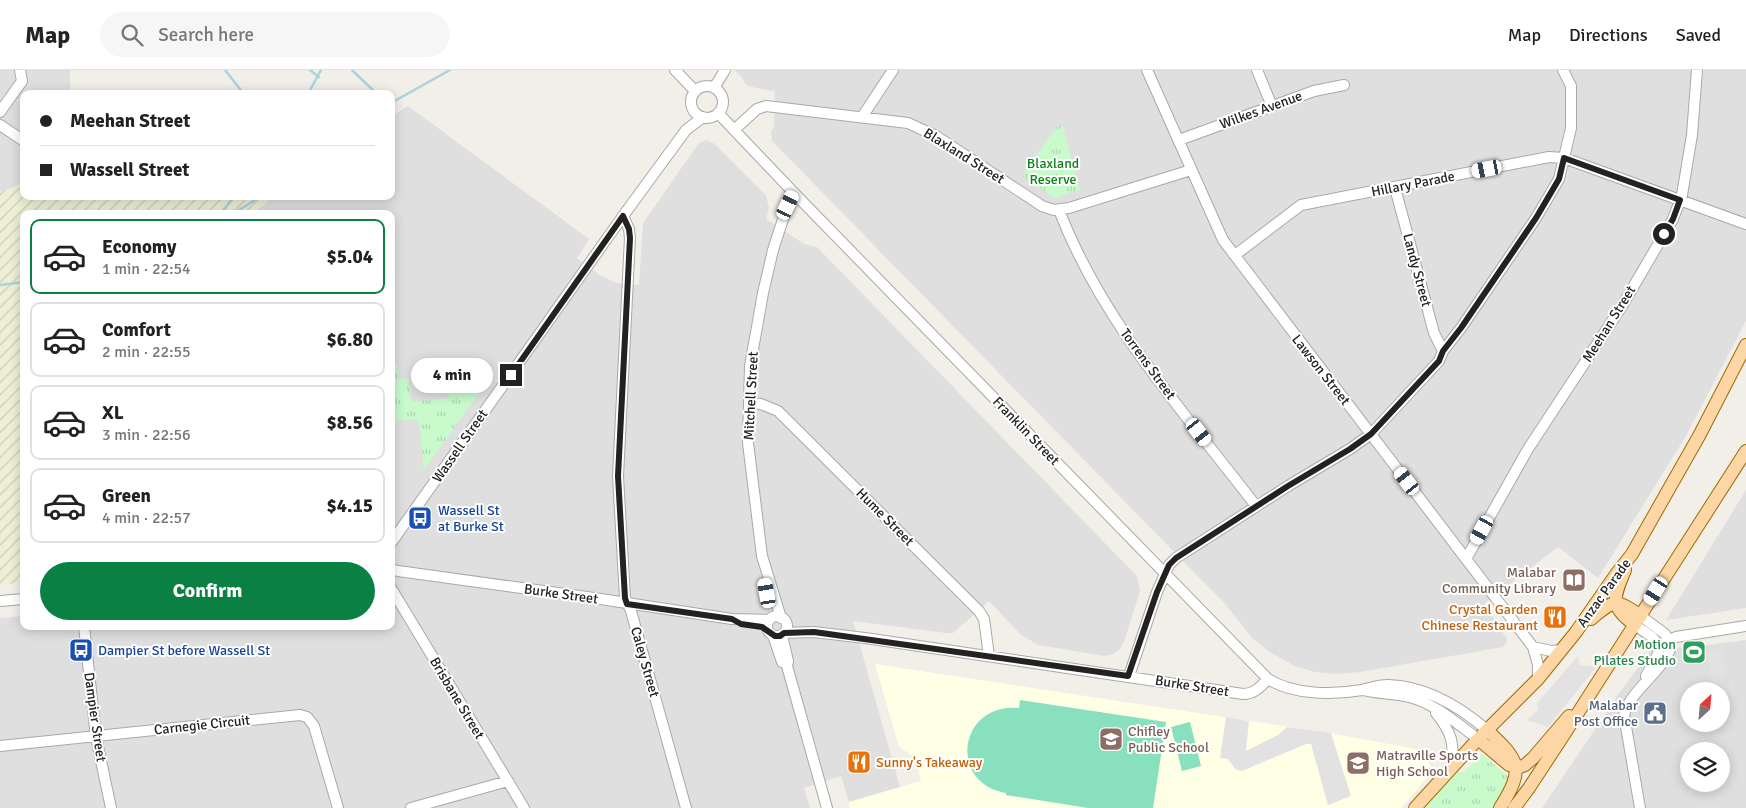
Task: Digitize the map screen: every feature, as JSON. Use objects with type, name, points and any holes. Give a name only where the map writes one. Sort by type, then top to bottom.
[{"type":"main road","name":"Anzac Parade","points":[[1415,808],[1452,767],[1538,680],[1576,632],[1632,554],[1699,436],[1746,345]]},
{"type":"main road","points":[[1514,808],[1591,693],[1746,451]]},
{"type":"main road","points":[[1616,603],[1618,588],[1632,554]]},
{"type":"main road","points":[[1576,632],[1605,607],[1616,603],[1626,606],[1638,620]]},
{"type":"main road","points":[[1483,735],[1509,765],[1516,767],[1529,762],[1591,693]]},
{"type":"main road","points":[[1500,808],[1515,779],[1516,767]]},
{"type":"street","points":[[0,112],[22,81],[20,70]]},
{"type":"street","points":[[675,70],[696,91]]},
{"type":"street","points":[[714,88],[725,70]]},
{"type":"street","points":[[862,117],[893,70]]},
{"type":"street","name":"Lawson Street","points":[[1147,70],[1179,140],[1190,170],[1223,240],[1532,648],[1538,665],[1538,680]]},
{"type":"street","points":[[1257,70],[1272,106]]},
{"type":"street","points":[[1128,676],[1157,592],[1169,565],[1176,558],[1256,506],[1350,449],[1371,434],[1439,361],[1443,351],[1461,328],[1536,218],[1559,179],[1571,128],[1571,86],[1563,70]]},
{"type":"street","name":"Meehan Street","points":[[1466,559],[1528,449],[1622,306],[1673,219],[1680,200],[1692,135],[1696,70]]},
{"type":"street","name":"Wilkes Avenue","points":[[1179,140],[1314,91],[1344,85]]},
{"type":"street","points":[[702,87],[714,88],[721,95],[722,100],[718,113],[712,117],[698,115],[693,109],[691,99],[696,91],[702,87]]},
{"type":"street","name":"Blaxland Street","points":[[734,130],[751,113],[761,107],[908,123],[936,136],[1042,206],[1059,210]]},
{"type":"street","name":"Wassell Street","points":[[686,130],[693,109]]},
{"type":"street","name":"Franklin Street","points":[[718,113],[1268,679],[1285,688],[1308,692],[1362,690],[1387,685],[1421,690],[1449,703],[1483,735]]},
{"type":"street","name":"Wassell Street","points":[[395,537],[686,130],[703,117]]},
{"type":"street","points":[[0,125],[20,138]]},
{"type":"street","name":"Hillary Parade","points":[[1235,255],[1302,205],[1549,157],[1564,158],[1746,224]]},
{"type":"street","points":[[1059,210],[1190,170]]},
{"type":"street","name":"Landy Street","points":[[1395,188],[1434,333],[1443,351]]},
{"type":"street","name":"Mitchell Street","points":[[794,193],[773,250],[762,293],[750,366],[748,443],[762,556],[766,573],[765,582],[777,627],[782,662],[787,666],[827,808]]},
{"type":"street","name":"Torrens Street","points":[[1059,210],[1103,301],[1142,360],[1256,506]]},
{"type":"street","name":"Caley Street","points":[[623,216],[629,229],[630,238],[618,486],[625,598],[631,611],[686,808]]},
{"type":"street","name":"Hume Street","points":[[750,403],[761,404],[778,411],[979,611],[984,619],[989,656]]},
{"type":"street","name":"Burke Street","points":[[395,570],[732,619],[741,624],[777,627],[989,656],[1243,694],[1250,694],[1268,679]]},
{"type":"street","name":"Brisbane Street","points":[[395,595],[524,808]]},
{"type":"street","points":[[0,601],[20,598]]},
{"type":"street","points":[[1638,620],[1659,629],[1670,640],[1671,645],[1670,651],[1658,668],[1642,684]]},
{"type":"street","points":[[1638,620],[1659,645],[1658,654],[1642,684],[1627,706],[1624,719],[1640,808]]},
{"type":"street","points":[[1659,645],[1676,637],[1746,626]]},
{"type":"street","name":"Dampier Street","points":[[84,630],[96,736],[111,808]]},
{"type":"street","points":[[1532,648],[1551,651],[1561,650]]},
{"type":"street","name":"Franklin Street","points":[[1362,690],[1408,697],[1430,705],[1483,735]]},
{"type":"street","points":[[1430,705],[1450,733],[1454,745],[1452,767]]},
{"type":"street","name":"Carnegie Circuit","points":[[0,746],[300,715],[311,720],[314,726],[338,808]]},
{"type":"street","points":[[411,808],[508,781]]},
{"type":"shaded area","points":[[0,70],[70,70],[70,90],[20,90],[20,184],[0,192]]},
{"type":"shaded area","points":[[734,70],[1746,70],[1746,321],[1686,436],[1598,578],[1558,547],[1484,604],[1507,639],[1503,647],[1360,672],[1336,674],[1315,672],[1295,666],[1273,654],[1253,639],[1226,605],[772,141],[771,132],[774,126],[775,91],[746,85],[741,76]]},
{"type":"shaded area","points":[[408,106],[589,239],[577,258],[601,276],[617,283],[639,285],[643,223],[699,143],[706,140],[715,144],[766,195],[769,208],[766,219],[804,244],[817,247],[1137,576],[1140,591],[1120,649],[1113,654],[1105,656],[1038,645],[1020,634],[989,601],[953,633],[853,621],[900,787],[849,802],[841,776],[804,788],[810,808],[0,808],[0,618],[20,616],[20,630],[395,630],[395,210],[256,210],[270,200],[395,200],[395,114]]},
{"type":"shaded area","points":[[20,184],[20,200],[270,200],[256,210],[20,210],[20,582],[0,585],[0,192]]},
{"type":"shaded area","points":[[1746,490],[1746,608],[1666,620]]},
{"type":"shaded area","points":[[1746,640],[1746,808],[1542,808],[1620,692],[1651,650]]},
{"type":"shaded area","points":[[1722,649],[1726,674],[1722,675],[1723,682],[1712,682],[1707,651]]},
{"type":"shaded area","points":[[1578,656],[1580,665],[1596,667],[1548,727],[1527,720],[1538,710],[1537,703]]},
{"type":"shaded area","name":"Chifley Public School","points":[[875,664],[1329,733],[1422,750],[1433,771],[1401,808],[849,808],[849,802],[921,781],[915,757],[899,747]]},
{"type":"shaded area","points":[[1734,684],[1735,696],[1730,697],[1730,685]]},
{"type":"shaded area","points":[[1226,717],[1249,721],[1246,751],[1278,735],[1287,727],[1331,733],[1351,796],[1328,805],[1311,744],[1306,744],[1242,771],[1236,770],[1228,759],[1220,758]]},
{"type":"green space","name":"Blaxland Reserve","points":[[1058,125],[1063,127],[1080,190],[1054,198],[1022,176]]},
{"type":"green space","points":[[395,365],[397,365],[398,379],[408,378],[411,402],[449,398],[448,392],[482,389],[424,470],[419,422],[416,419],[395,422]]},
{"type":"green space","points":[[1020,700],[1166,722],[1153,808],[1088,808],[1006,795],[1006,793],[987,786],[975,775],[968,760],[968,744],[973,730],[983,717],[999,710],[1019,708]]},
{"type":"green space","points":[[1190,722],[1201,766],[1182,771],[1171,727]]},
{"type":"green space","points":[[1482,754],[1511,779],[1495,808],[1421,808],[1456,772],[1464,772]]},
{"type":"waterway","points":[[225,70],[241,90]]},
{"type":"waterway","points":[[310,70],[319,77]]},
{"type":"waterway","points":[[310,90],[321,70]]},
{"type":"waterway","points":[[352,70],[373,90]]},
{"type":"waterway","points":[[395,101],[450,70]]},
{"type":"waterway","points":[[224,210],[231,200]]},
{"type":"waterway","points":[[239,210],[255,200]]},
{"type":"waterway","points":[[0,285],[20,282]]},
{"type":"place","name":"Wassell St at Burke St","points":[[420,518]]},
{"type":"place","name":"Malabar Community Library","points":[[1574,580]]},
{"type":"place","name":"Crystal Garden Chinese Restaurant","points":[[1555,617]]},
{"type":"place","name":"Dampier St before Wassell St","points":[[81,650]]},
{"type":"place","name":"Motion Pilates Studio","points":[[1694,652]]},
{"type":"place","name":"Malabar Post Office","points":[[1655,713]]},
{"type":"place","name":"Chifley Public School","points":[[1111,739]]},
{"type":"place","name":"Sunny's Takeaway","points":[[859,762]]},
{"type":"place","name":"Matraville Sports High School","points":[[1358,763]]},
{"type":"route","points":[[511,375],[623,216],[629,229],[630,238],[618,486],[625,598],[627,604],[732,619],[741,624],[762,627],[775,636],[780,636],[784,633],[814,632],[1128,676],[1157,592],[1169,565],[1176,558],[1371,434],[1439,361],[1443,351],[1461,328],[1536,218],[1559,179],[1564,158],[1680,200],[1673,219],[1664,234]]}]
